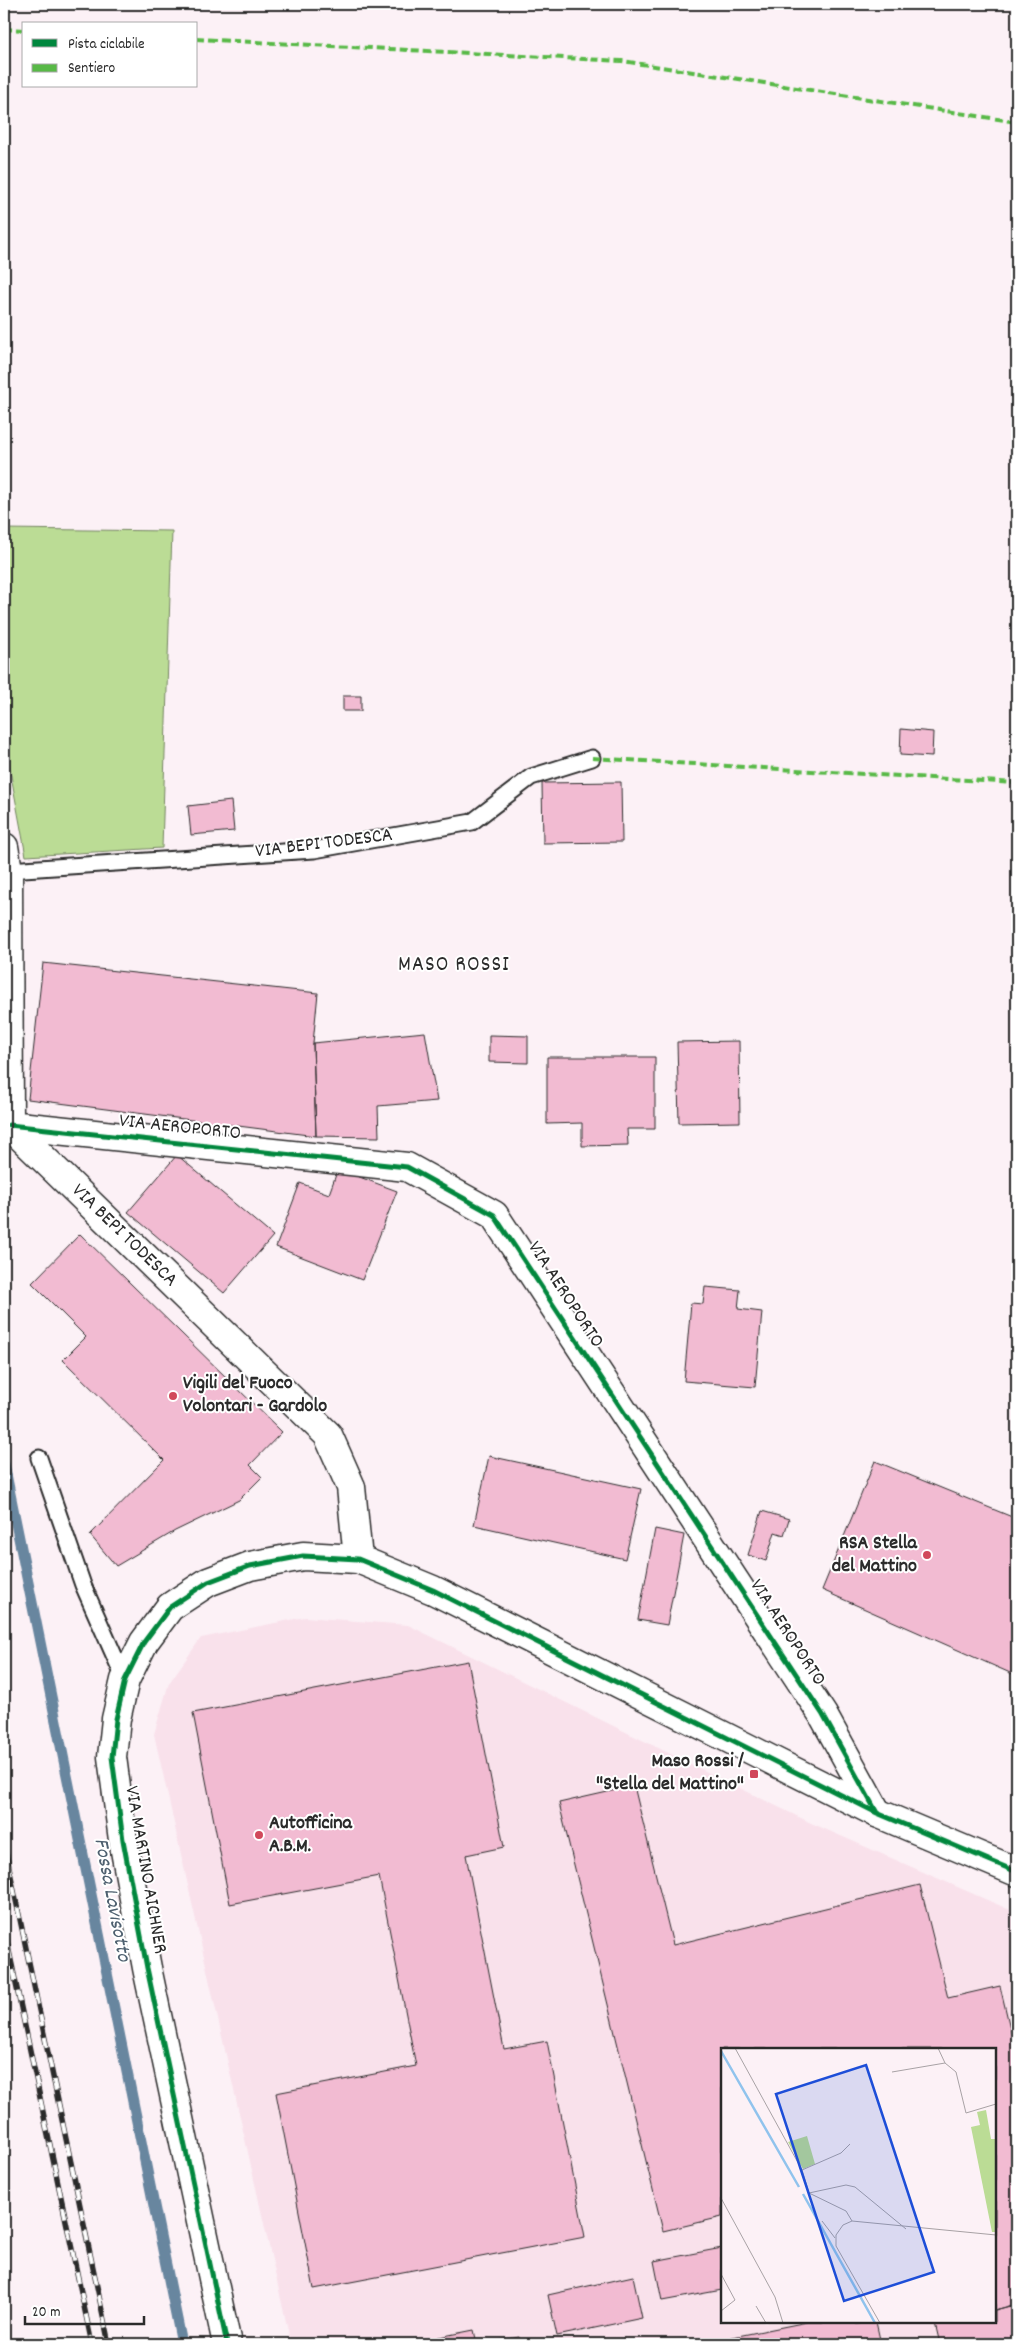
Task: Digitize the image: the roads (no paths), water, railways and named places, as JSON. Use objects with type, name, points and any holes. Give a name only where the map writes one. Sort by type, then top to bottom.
[{"type":"street","name":"VIA BEPI TODESCA","points":[[6,858],[9,1125],[328,1435],[351,1487],[358,1559]]},
{"type":"street","name":"VIA AEROPORTO","points":[[9,1125],[408,1167],[494,1215],[823,1715],[877,1814]]},
{"type":"street","name":"VIA MARTINO AICHNER","points":[[227,2344],[147,1968],[123,1840],[112,1757],[116,1719],[125,1680],[144,1642],[170,1607],[208,1582],[250,1566],[303,1556],[358,1559]]},
{"type":"street","points":[[358,1559],[434,1590],[877,1814],[1017,1872]]},
{"type":"lane","name":"VIA BEPI TODESCA","points":[[6,858],[314,850],[472,822],[531,777],[592,758]]},
{"type":"lane","points":[[39,1458],[83,1585],[125,1680]]},
{"type":"waterway","name":"Fossa Lavisotto","points":[[4,1464],[182,2344]]},
{"type":"railway","points":[[4,1843],[109,2344]]},
{"type":"railway","points":[[4,1927],[92,2344]]},
{"type":"place","name":"Vigili del Fuoco Volontari - Gardolo","points":[[173,1396]]},
{"type":"place","name":"RSA Stella del Mattino","points":[[927,1555]]},
{"type":"place","name":"Maso Rossi / \"Stella del Mattino\"","points":[[754,1774]]},
{"type":"place","name":"Autofficina A.B.M.","points":[[259,1835]]},
{"type":"district","name":"MASO ROSSI","points":[[454,965]]}]
